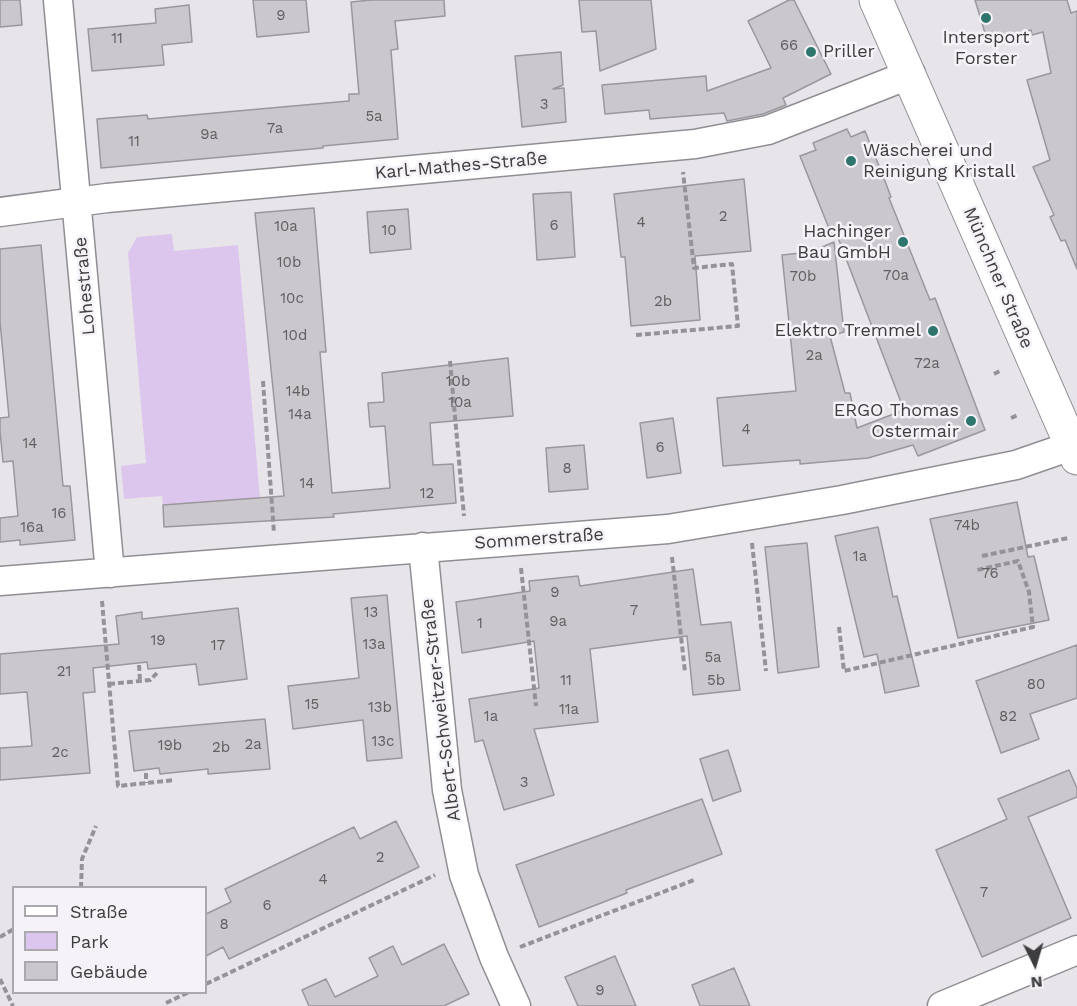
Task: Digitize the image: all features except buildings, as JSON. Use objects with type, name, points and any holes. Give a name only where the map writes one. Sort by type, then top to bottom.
[{"type":"main road","name":"Münchner Straße","points":[[876,0],[1074,452]]},
{"type":"street","name":"Lohestraße","points":[[58,0],[78,202],[105,573]]},
{"type":"street","name":"Karl-Mathes-Straße","points":[[0,212],[78,202],[681,146],[768,130],[910,74]]},
{"type":"street","name":"Sommerstraße","points":[[0,581],[668,529],[842,500],[1074,452]]},
{"type":"street","name":"Albert-Schweitzer-Straße","points":[[423,548],[447,790],[464,875],[514,1005]]},
{"type":"street","points":[[942,1006],[1077,950]]},
{"type":"path","points":[[636,335],[738,326],[732,264],[694,268],[681,146]]},
{"type":"path","points":[[450,361],[467,544]]},
{"type":"path","points":[[994,374],[1000,371]]},
{"type":"path","points":[[263,381],[276,559]]},
{"type":"path","points":[[1011,418],[1018,415]]},
{"type":"path","points":[[749,516],[766,671]]},
{"type":"path","points":[[668,529],[685,672]]},
{"type":"path","points":[[982,556],[1068,538]]},
{"type":"path","points":[[518,541],[536,706]]},
{"type":"path","points":[[839,627],[844,671],[1033,627],[1029,592],[1018,561],[977,570]]},
{"type":"path","points":[[105,573],[109,684],[118,786],[176,780]]},
{"type":"path","points":[[139,665],[140,681]]},
{"type":"path","points":[[109,684],[150,680],[159,671]]},
{"type":"path","points":[[146,773],[147,783]]},
{"type":"path","points":[[81,886],[82,859],[96,826]]},
{"type":"path","points":[[207,984],[444,870]]},
{"type":"path","points":[[494,957],[694,879]]},
{"type":"path","points":[[0,979],[13,1006]]},
{"type":"path","points":[[166,1004],[187,994]]},
{"type":"green space","points":[[172,234],[174,251],[238,245],[260,498],[163,506],[162,496],[124,499],[121,466],[146,463],[128,253],[137,237]]},
{"type":"place","name":"Intersport Forster","points":[[986,18]]},
{"type":"place","name":"Priller","points":[[811,52]]},
{"type":"place","name":"Wäscherei und Reinigung Kristall","points":[[851,161]]},
{"type":"place","name":"Hachinger Bau GmbH","points":[[903,242]]},
{"type":"place","name":"Elektro Tremmel","points":[[933,331]]},
{"type":"place","name":"ERGO Thomas Ostermair","points":[[971,421]]}]
